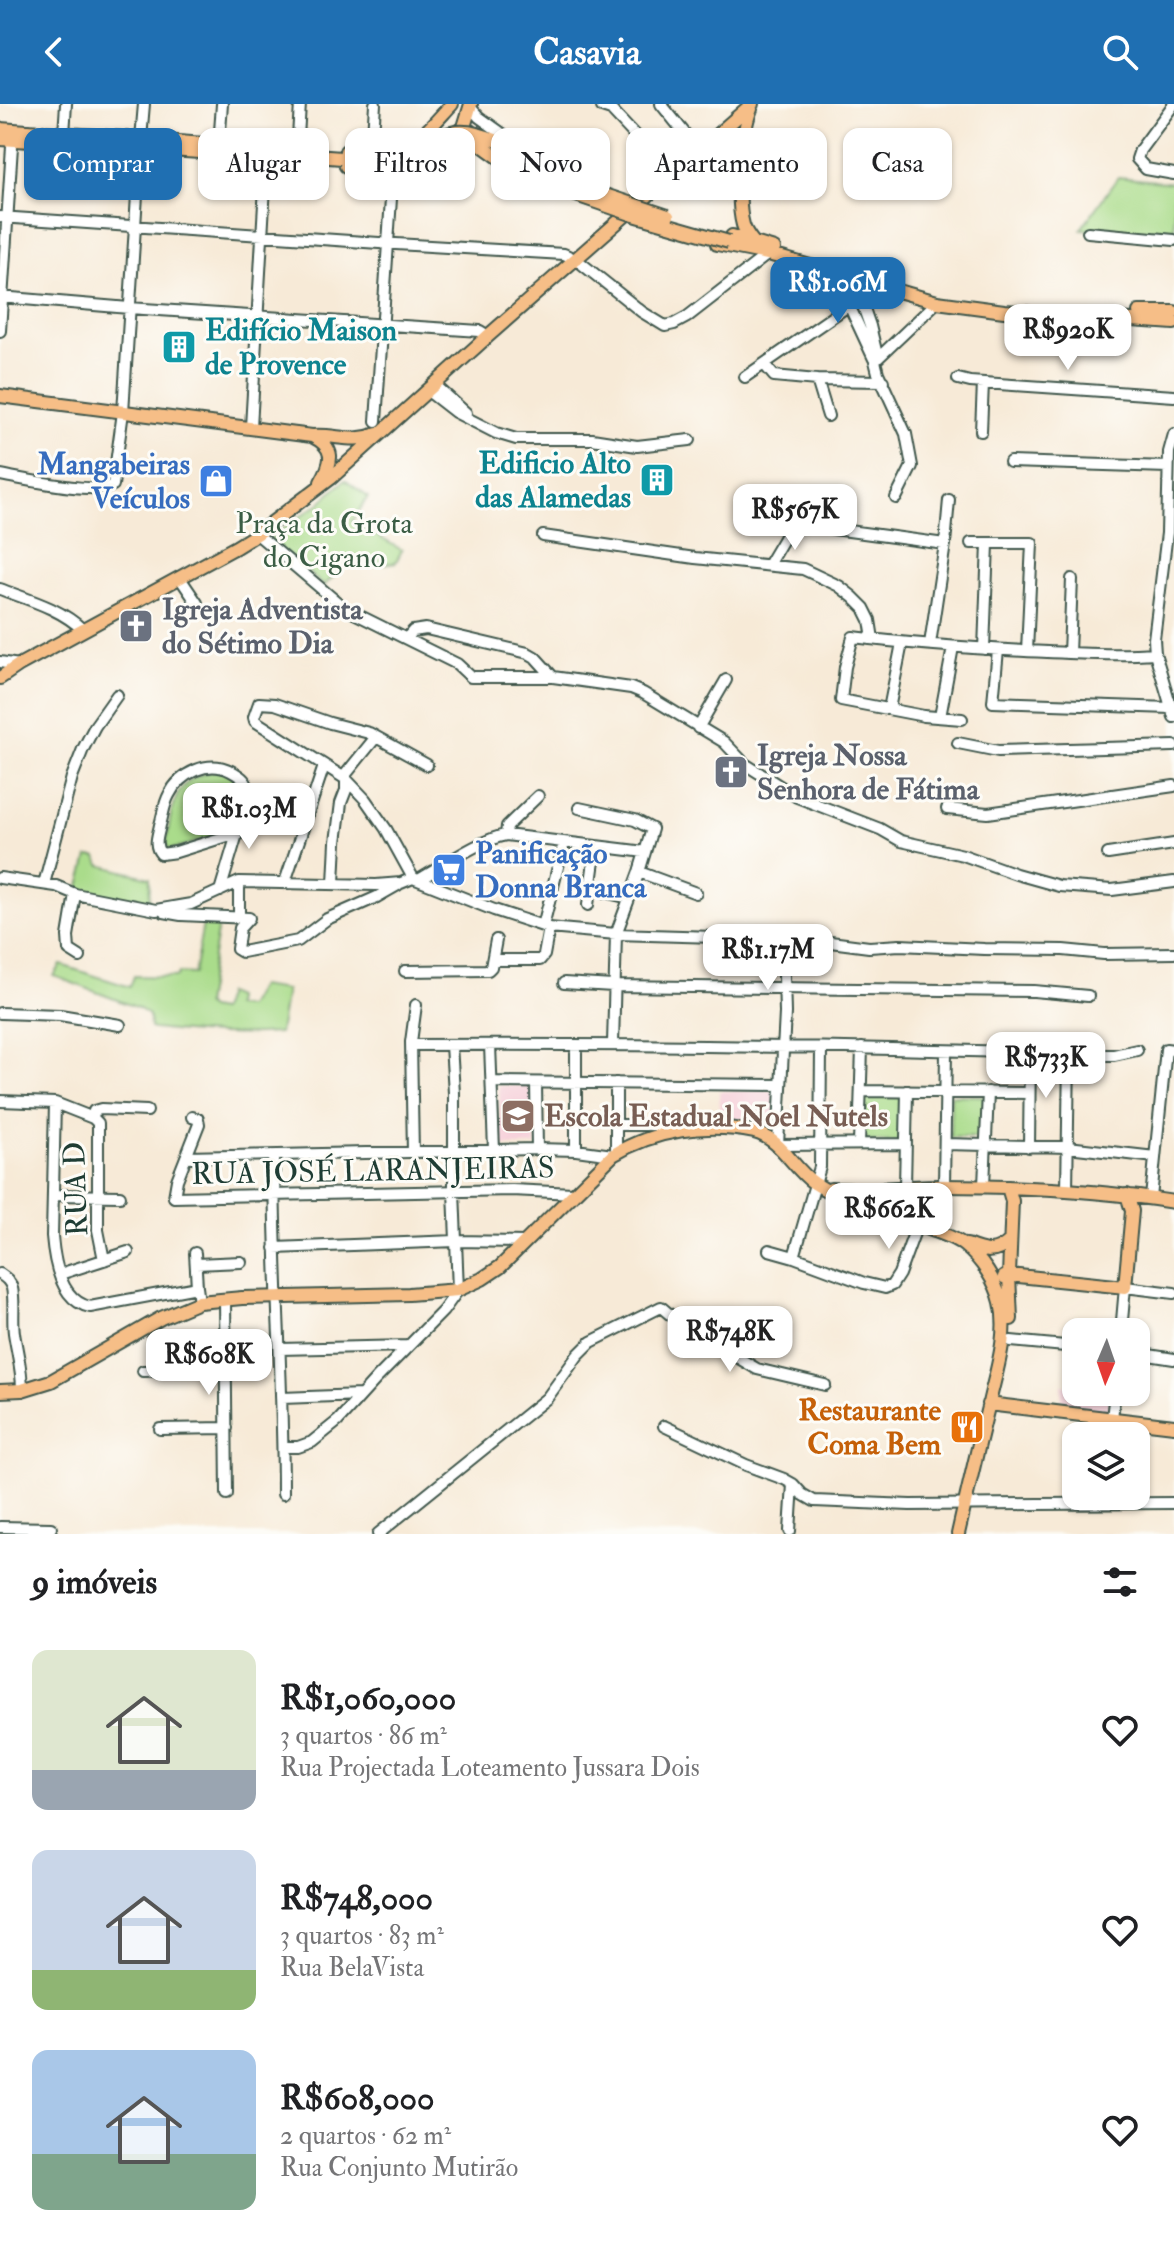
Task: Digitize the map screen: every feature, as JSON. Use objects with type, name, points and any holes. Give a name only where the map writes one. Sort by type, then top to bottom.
[{"type":"main road","points":[[725,128],[753,104]]},
{"type":"main road","points":[[753,104],[744,133],[741,192],[743,225],[753,242]]},
{"type":"main road","points":[[428,128],[450,105]]},
{"type":"main road","points":[[469,110],[470,132],[476,141],[501,159],[576,195],[634,215],[753,242],[933,295],[1005,305],[1137,316],[1174,325]]},
{"type":"main road","points":[[329,156],[389,161],[403,159],[441,136],[469,132],[495,138],[578,186],[768,254],[937,302],[1004,311],[1137,316],[1174,314]]},
{"type":"main road","points":[[3,135],[24,135]]},
{"type":"main road","points":[[3,135],[24,136]]},
{"type":"main road","points":[[0,396],[312,436],[360,439],[432,388],[644,200]]},
{"type":"main road","points":[[625,217],[728,247],[768,254]]},
{"type":"main road","points":[[0,678],[257,534],[331,478],[378,427]]},
{"type":"main road","points":[[312,436],[323,442],[330,454],[330,466],[318,487]]},
{"type":"main road","points":[[0,1391],[22,1390],[51,1381],[161,1318],[199,1302],[458,1290],[492,1273],[615,1154],[662,1133],[705,1129],[754,1132],[778,1145],[794,1165],[820,1186],[868,1208],[991,1252],[1002,1249],[1010,1241]]},
{"type":"main road","points":[[820,1186],[846,1190],[905,1186],[1013,1187],[1174,1202]]},
{"type":"main road","points":[[958,1534],[1011,1341],[1009,1275],[1013,1187]]},
{"type":"main road","points":[[868,1208],[866,1198],[871,1189]]},
{"type":"main road","points":[[996,1286],[1009,1275],[1125,1287],[1132,1211],[1140,1197]]},
{"type":"main road","points":[[964,1244],[980,1261],[996,1286],[1003,1311],[1003,1339],[992,1405]]},
{"type":"main road","points":[[992,1405],[1174,1426]]},
{"type":"street","points":[[64,128],[66,104]]},
{"type":"street","points":[[142,128],[144,104]]},
{"type":"street","points":[[220,128],[222,104]]},
{"type":"street","points":[[300,104],[300,128]]},
{"type":"street","points":[[374,128],[375,104]]},
{"type":"street","points":[[661,104],[680,128]]},
{"type":"street","points":[[1174,104],[1138,155],[1146,169],[1174,174]]},
{"type":"street","points":[[602,107],[611,110],[628,128]]},
{"type":"street","points":[[469,110],[544,164],[640,204]]},
{"type":"street","points":[[0,331],[3,217],[12,146],[3,135]]},
{"type":"street","points":[[0,475],[92,489],[113,485],[123,412],[136,200]]},
{"type":"street","points":[[251,427],[264,200]]},
{"type":"street","points":[[378,427],[391,200]]},
{"type":"street","points":[[3,217],[564,254],[577,260],[642,312],[665,326],[687,317],[768,254]]},
{"type":"street","points":[[1088,232],[1174,240]]},
{"type":"street","points":[[834,273],[906,434],[912,466],[896,498]]},
{"type":"street","points":[[864,283],[861,300],[876,351],[875,361]]},
{"type":"street","points":[[1,297],[383,323],[480,331],[488,336]]},
{"type":"street","points":[[745,377],[861,300]]},
{"type":"street","points":[[875,361],[937,302]]},
{"type":"street","points":[[764,364],[774,376],[883,381]]},
{"type":"street","points":[[958,379],[1174,396]]},
{"type":"street","points":[[817,380],[828,416]]},
{"type":"street","points":[[981,431],[983,383]]},
{"type":"street","points":[[432,388],[447,408],[496,433],[523,440],[592,439],[637,446],[690,440]]},
{"type":"street","points":[[998,650],[993,702],[1172,712],[1168,679],[1155,653],[1154,639],[1167,533],[1168,467],[1174,438]]},
{"type":"street","points":[[1010,462],[1168,467]]},
{"type":"street","points":[[930,644],[949,500]]},
{"type":"street","points":[[768,565],[794,521],[945,544]]},
{"type":"street","points":[[257,534],[344,608],[457,664],[471,677],[553,677],[631,688],[724,742],[745,764],[797,797],[880,829],[901,841],[963,855],[1059,886],[1112,890],[1174,882]]},
{"type":"street","points":[[543,536],[695,558],[803,569],[839,586],[853,597],[870,620],[873,639]]},
{"type":"street","points":[[971,543],[1032,543],[1027,651]]},
{"type":"street","points":[[984,649],[988,544]]},
{"type":"street","points":[[1161,576],[1174,577]]},
{"type":"street","points":[[180,578],[197,603]]},
{"type":"street","points":[[1069,653],[1072,579]]},
{"type":"street","points":[[0,589],[56,610],[83,630]]},
{"type":"street","points":[[407,638],[413,631],[426,629],[528,653],[553,677]]},
{"type":"street","points":[[962,719],[841,700],[853,637],[998,650],[1155,653]]},
{"type":"street","points":[[889,709],[902,643]]},
{"type":"street","points":[[940,717],[953,647]]},
{"type":"street","points":[[0,662],[19,665]]},
{"type":"street","points":[[698,728],[726,680]]},
{"type":"street","points":[[44,884],[72,777],[95,726],[117,695]]},
{"type":"street","points":[[427,765],[376,737],[275,704],[258,704],[255,721],[346,779],[365,799],[416,879],[546,927],[616,934],[824,940],[869,947],[900,945],[1104,954],[1174,953]]},
{"type":"street","points":[[334,883],[336,842],[346,774],[376,737]]},
{"type":"street","points":[[958,743],[998,751],[1174,746]]},
{"type":"street","points":[[220,891],[249,794],[248,787],[242,777],[215,765],[191,773],[178,782],[168,796],[156,846],[161,854],[237,833]]},
{"type":"street","points":[[285,882],[324,766]]},
{"type":"street","points":[[947,809],[988,813],[1174,786]]},
{"type":"street","points":[[506,835],[507,826],[538,796]]},
{"type":"street","points":[[579,808],[635,820],[652,829],[616,934],[613,1044]]},
{"type":"street","points":[[156,910],[191,904],[239,882],[401,883],[416,879],[506,835],[645,852]]},
{"type":"street","points":[[493,960],[540,960],[544,955],[546,927],[564,843]]},
{"type":"street","points":[[1108,854],[1174,844]]},
{"type":"street","points":[[588,905],[596,846]]},
{"type":"street","points":[[639,872],[696,893]]},
{"type":"street","points":[[0,878],[56,886],[75,894],[181,915],[244,918]]},
{"type":"street","points":[[239,882],[244,918],[237,943],[238,951],[247,953],[298,941],[327,919],[401,883]]},
{"type":"street","points":[[592,889],[629,898]]},
{"type":"street","points":[[75,894],[68,936],[69,950],[80,957]]},
{"type":"street","points":[[783,939],[785,988],[778,1145],[906,1144]]},
{"type":"street","points":[[405,971],[486,971],[491,967],[496,940]]},
{"type":"street","points":[[564,983],[1034,991],[1088,996]]},
{"type":"street","points":[[413,1153],[411,1045],[416,1005]]},
{"type":"street","points":[[0,1013],[60,1015],[120,1025]]},
{"type":"street","points":[[411,1045],[613,1044],[1114,1055],[1137,1050]]},
{"type":"street","points":[[283,1447],[298,1447],[312,1442],[338,1421],[443,1311],[458,1290],[451,1045]]},
{"type":"street","points":[[490,1045],[494,1150]]},
{"type":"street","points":[[576,1045],[576,1150]]},
{"type":"street","points":[[794,1257],[820,1186],[821,1048]]},
{"type":"street","points":[[859,1144],[862,1048]]},
{"type":"street","points":[[1140,1197],[1155,1157],[1161,1087],[1170,1050]]},
{"type":"street","points":[[944,1186],[946,1051]]},
{"type":"street","points":[[1029,1147],[1030,1053]]},
{"type":"street","points":[[1067,1190],[1069,1054]]},
{"type":"street","points":[[492,1082],[781,1085]]},
{"type":"street","points":[[536,1083],[537,1149]]},
{"type":"street","points":[[196,1120],[186,1157],[537,1149],[615,1154],[616,1083]]},
{"type":"street","points":[[1161,1087],[1174,1089]]},
{"type":"street","points":[[861,1091],[1029,1093]]},
{"type":"street","points":[[905,1186],[907,1091]]},
{"type":"street","points":[[984,1186],[988,1092]]},
{"type":"street","points":[[0,1101],[55,1103],[93,1118],[94,1111],[101,1109],[147,1111]]},
{"type":"street","points":[[55,1103],[53,1255],[65,1287],[77,1302],[90,1307],[197,1287]]},
{"type":"street","name":"RUA D","points":[[93,1118],[98,1123],[100,1245],[104,1260]]},
{"type":"street","points":[[616,1125],[678,1125],[705,1129]]},
{"type":"street","points":[[945,1144],[1068,1147],[1155,1157]]},
{"type":"street","points":[[274,1156],[283,1494]]},
{"type":"street","name":"RUA JOSÉ LARANJEIRAS","points":[[186,1157],[174,1197],[512,1190],[573,1193]]},
{"type":"street","points":[[54,1195],[120,1196]]},
{"type":"street","points":[[769,1250],[881,1289],[895,1282],[917,1225]]},
{"type":"street","points":[[275,1248],[456,1241],[525,1242]]},
{"type":"street","points":[[60,1274],[128,1252]]},
{"type":"street","points":[[199,1302],[195,1258],[241,1262]]},
{"type":"street","points":[[0,1274],[9,1280],[12,1290],[22,1390]]},
{"type":"street","points":[[1122,1318],[1125,1287],[1174,1293]]},
{"type":"street","points":[[225,1299],[227,1494]]},
{"type":"street","points":[[378,1534],[547,1398],[573,1361],[591,1342],[661,1307],[681,1324],[757,1369],[825,1385]]},
{"type":"street","points":[[1011,1341],[1062,1346]]},
{"type":"street","points":[[280,1349],[408,1346]]},
{"type":"street","points":[[1150,1355],[1174,1359]]},
{"type":"street","points":[[143,1371],[225,1368]]},
{"type":"street","points":[[282,1398],[361,1395]]},
{"type":"street","points":[[1111,1422],[1113,1406]]},
{"type":"street","points":[[664,1426],[793,1484],[807,1497],[826,1502]]},
{"type":"street","points":[[160,1429],[227,1428]]},
{"type":"street","points":[[790,1531],[793,1484]]},
{"type":"street","points":[[792,1504],[965,1505],[1062,1501]]},
{"type":"street","points":[[1150,1502],[1174,1503]]},
{"type":"street","points":[[0,1527],[51,1528]]},
{"type":"shaded area","name":"Escola Estadual Noel Nutels","points":[[499,1086],[535,1086],[535,1146],[501,1146]]},
{"type":"shaded area","points":[[719,1091],[776,1091],[774,1128],[753,1122],[720,1120]]},
{"type":"shaded area","points":[[1062,1385],[1062,1406],[1110,1406],[1110,1410],[1061,1406]]},
{"type":"green space","points":[[1118,177],[1174,183],[1174,237],[1081,229]]},
{"type":"green space","name":"Praça da Grota do Cigano","points":[[345,480],[368,497],[352,522],[402,550],[396,562],[383,564],[355,556],[324,586],[269,538],[320,503]]},
{"type":"green space","points":[[224,770],[248,787],[233,831],[170,850],[166,845],[178,793],[194,778]]},
{"type":"green space","points":[[88,857],[97,857],[100,865],[150,878],[149,905],[79,890]]},
{"type":"green space","points":[[203,924],[218,925],[205,1005],[220,1011],[226,993],[235,997],[234,1006],[247,1007],[259,986],[286,990],[279,1033],[216,1034],[150,1028],[149,1015],[138,1008],[54,976],[61,965],[130,987],[134,976],[177,977],[179,973],[194,974]]},
{"type":"green space","points":[[864,1092],[904,1093],[902,1142],[862,1141]]},
{"type":"green space","points":[[951,1095],[986,1096],[985,1138],[950,1137]]},
{"type":"place","name":"Edifício Maison de Provence","points":[[179,347]]},
{"type":"place","name":"Edificio Alto das Alamedas","points":[[657,480]]},
{"type":"place","name":"Mangabeiras Veículos","points":[[216,481]]},
{"type":"place","name":"Igreja Adventista do Sétimo Dia","points":[[136,626]]},
{"type":"place","name":"Igreja Nossa Senhora de Fátima","points":[[731,772]]},
{"type":"place","name":"Panificação Donna Branca","points":[[449,870]]},
{"type":"place","name":"Escola Estadual Noel Nutels","points":[[518,1116]]},
{"type":"place","name":"Restaurante Coma Bem","points":[[967,1427]]}]
